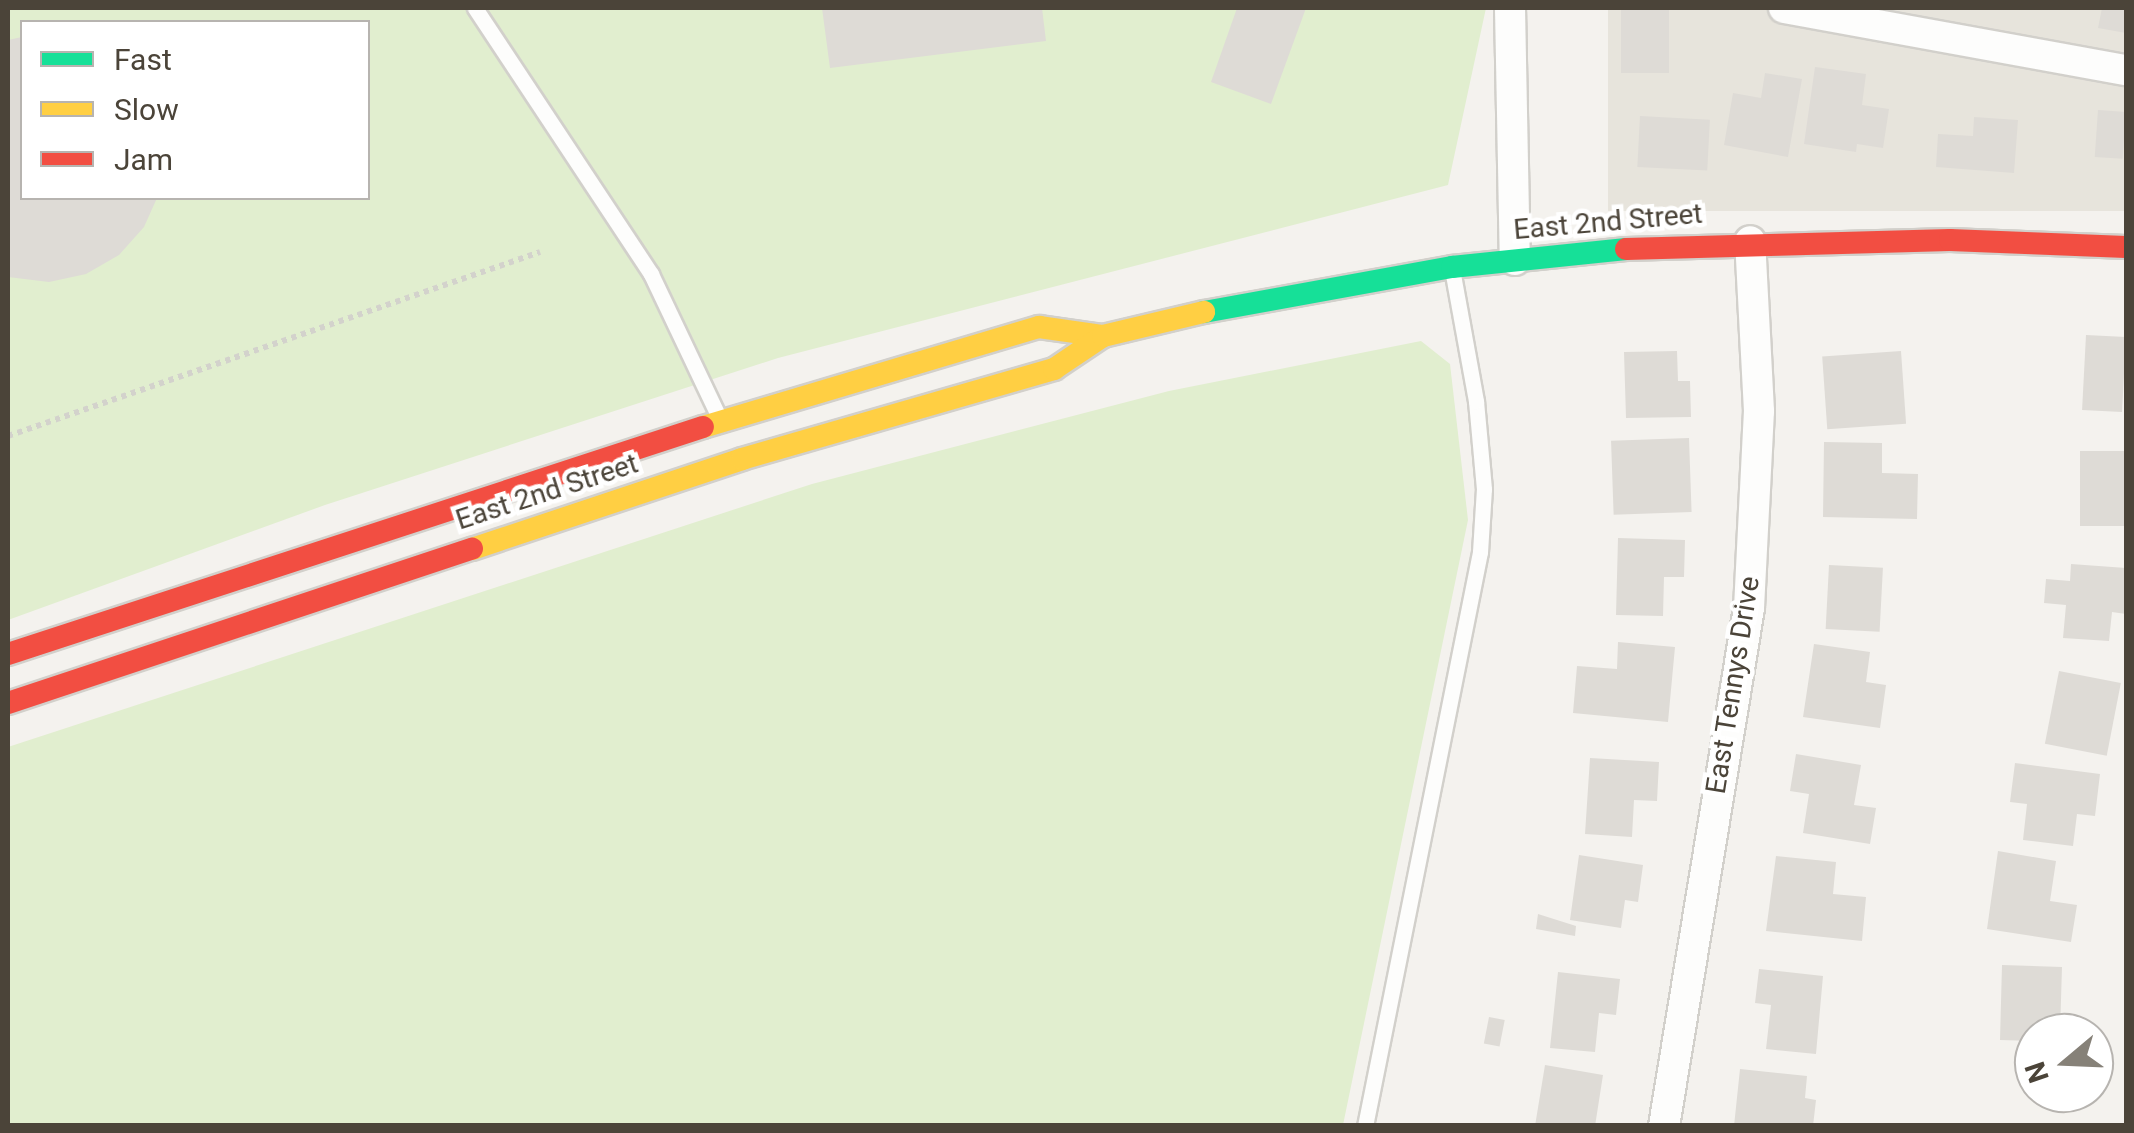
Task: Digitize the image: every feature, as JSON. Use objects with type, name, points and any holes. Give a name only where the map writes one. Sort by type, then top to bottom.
[{"type":"main road","name":"East 2nd Street","points":[[8,654],[720,419],[1039,327],[1102,336],[1326,286],[1452,267],[1750,241],[2126,247]]},
{"type":"main road","name":"East 2nd Street","points":[[8,703],[742,459],[1054,369],[1102,336]]},
{"type":"street","points":[[1510,8],[1515,260]]},
{"type":"street","points":[[1784,8],[2126,70]]},
{"type":"street","name":"East Tennys Drive","points":[[1664,1126],[1749,608],[1758,411],[1750,241]]},
{"type":"lane","points":[[475,8],[652,274],[720,419]]},
{"type":"lane","points":[[1365,1126],[1480,552],[1484,489],[1476,401],[1452,267]]},
{"type":"path","points":[[8,436],[540,252]]},
{"type":"shaded area","points":[[1608,8],[2126,8],[2126,211],[1608,211]]},
{"type":"green space","points":[[8,8],[1486,8],[1448,185],[778,358],[325,505],[8,620]]},
{"type":"green space","points":[[1421,341],[1450,364],[1468,520],[1343,1125],[8,1125],[8,747],[812,484],[1169,391]]},
{"type":"building","points":[[822,8],[1042,8],[1046,41],[830,68]]},
{"type":"building","points":[[1237,8],[1306,8],[1271,104],[1211,82]]},
{"type":"building","points":[[1621,8],[1669,8],[1669,73],[1621,73]]},
{"type":"building","points":[[2102,8],[2126,8],[2126,33],[2098,28]]},
{"type":"building","points":[[20,37],[20,200],[156,200],[144,227],[119,255],[86,274],[49,282],[8,277],[8,40]]},
{"type":"building","points":[[1815,67],[1866,74],[1862,105],[1889,109],[1883,148],[1857,144],[1856,152],[1804,144]]},
{"type":"building","points":[[1765,73],[1802,79],[1788,157],[1724,145],[1733,93],[1761,98]]},
{"type":"building","points":[[2098,110],[2126,112],[2123,159],[2095,157]]},
{"type":"building","points":[[1640,116],[1710,120],[1707,171],[1637,167]]},
{"type":"building","points":[[1974,117],[2018,120],[2014,173],[1936,167],[1938,134],[1973,136]]},
{"type":"building","points":[[2086,335],[2126,337],[2122,412],[2082,410]]},
{"type":"building","points":[[1677,351],[1678,381],[1690,381],[1691,417],[1626,418],[1624,352]]},
{"type":"building","points":[[1901,351],[1906,424],[1827,429],[1822,357]]},
{"type":"building","points":[[1689,438],[1692,512],[1614,515],[1611,441]]},
{"type":"building","points":[[1824,442],[1882,443],[1882,473],[1918,474],[1917,519],[1823,517]]},
{"type":"building","points":[[2080,451],[2126,451],[2126,526],[2080,526]]},
{"type":"building","points":[[1618,538],[1685,540],[1684,577],[1664,577],[1663,616],[1616,615]]},
{"type":"building","points":[[2071,564],[2126,568],[2126,614],[2112,612],[2109,641],[2063,638],[2066,605],[2044,603],[2046,579],[2070,581]]},
{"type":"building","points":[[1829,565],[1883,568],[1880,632],[1826,629]]},
{"type":"building","points":[[1618,642],[1675,647],[1668,722],[1573,713],[1577,666],[1617,669]]},
{"type":"building","points":[[1814,644],[1870,652],[1866,682],[1886,685],[1880,728],[1803,717]]},
{"type":"building","points":[[2059,671],[2121,683],[2107,756],[2045,744]]},
{"type":"building","points":[[1796,754],[1861,765],[1854,805],[1876,808],[1870,844],[1803,833],[1809,794],[1790,791]]},
{"type":"building","points":[[1590,758],[1659,762],[1657,801],[1634,800],[1632,837],[1585,834]]},
{"type":"building","points":[[2015,763],[2100,774],[2095,816],[2077,814],[2073,846],[2023,840],[2027,804],[2010,802]]},
{"type":"building","points":[[1998,851],[2056,861],[2050,901],[2077,905],[2071,942],[1987,929]]},
{"type":"building","points":[[1579,855],[1643,865],[1638,902],[1625,900],[1621,928],[1570,920]]},
{"type":"building","points":[[1776,856],[1836,862],[1833,894],[1866,897],[1862,941],[1766,931]]},
{"type":"building","points":[[1538,914],[1576,926],[1575,936],[1536,929]]},
{"type":"building","points":[[2002,965],[2062,967],[2061,1013],[2014,1013],[2014,1040],[2000,1040]]},
{"type":"building","points":[[1759,969],[1823,976],[1816,1054],[1766,1049],[1771,1005],[1755,1003]]},
{"type":"building","points":[[1558,972],[1620,979],[1616,1015],[1599,1013],[1595,1052],[1550,1048]]},
{"type":"building","points":[[1489,1017],[1505,1020],[1500,1047],[1484,1044]]},
{"type":"building","points":[[1545,1065],[1603,1075],[1595,1126],[1535,1126]]},
{"type":"building","points":[[1740,1069],[1807,1076],[1805,1098],[1816,1100],[1813,1126],[1734,1126]]},
{"type":"traffic: fast","points":[[1204,312],[1452,267],[1626,249]]},
{"type":"traffic: slow","points":[[472,549],[742,459],[1054,369],[1103,336],[1204,312]]},
{"type":"traffic: slow","points":[[703,427],[1039,327],[1103,336]]},
{"type":"traffic: jam","points":[[1626,249],[1950,240],[2126,247]]},
{"type":"traffic: jam","points":[[8,654],[703,427]]},
{"type":"traffic: jam","points":[[8,703],[472,549]]}]
